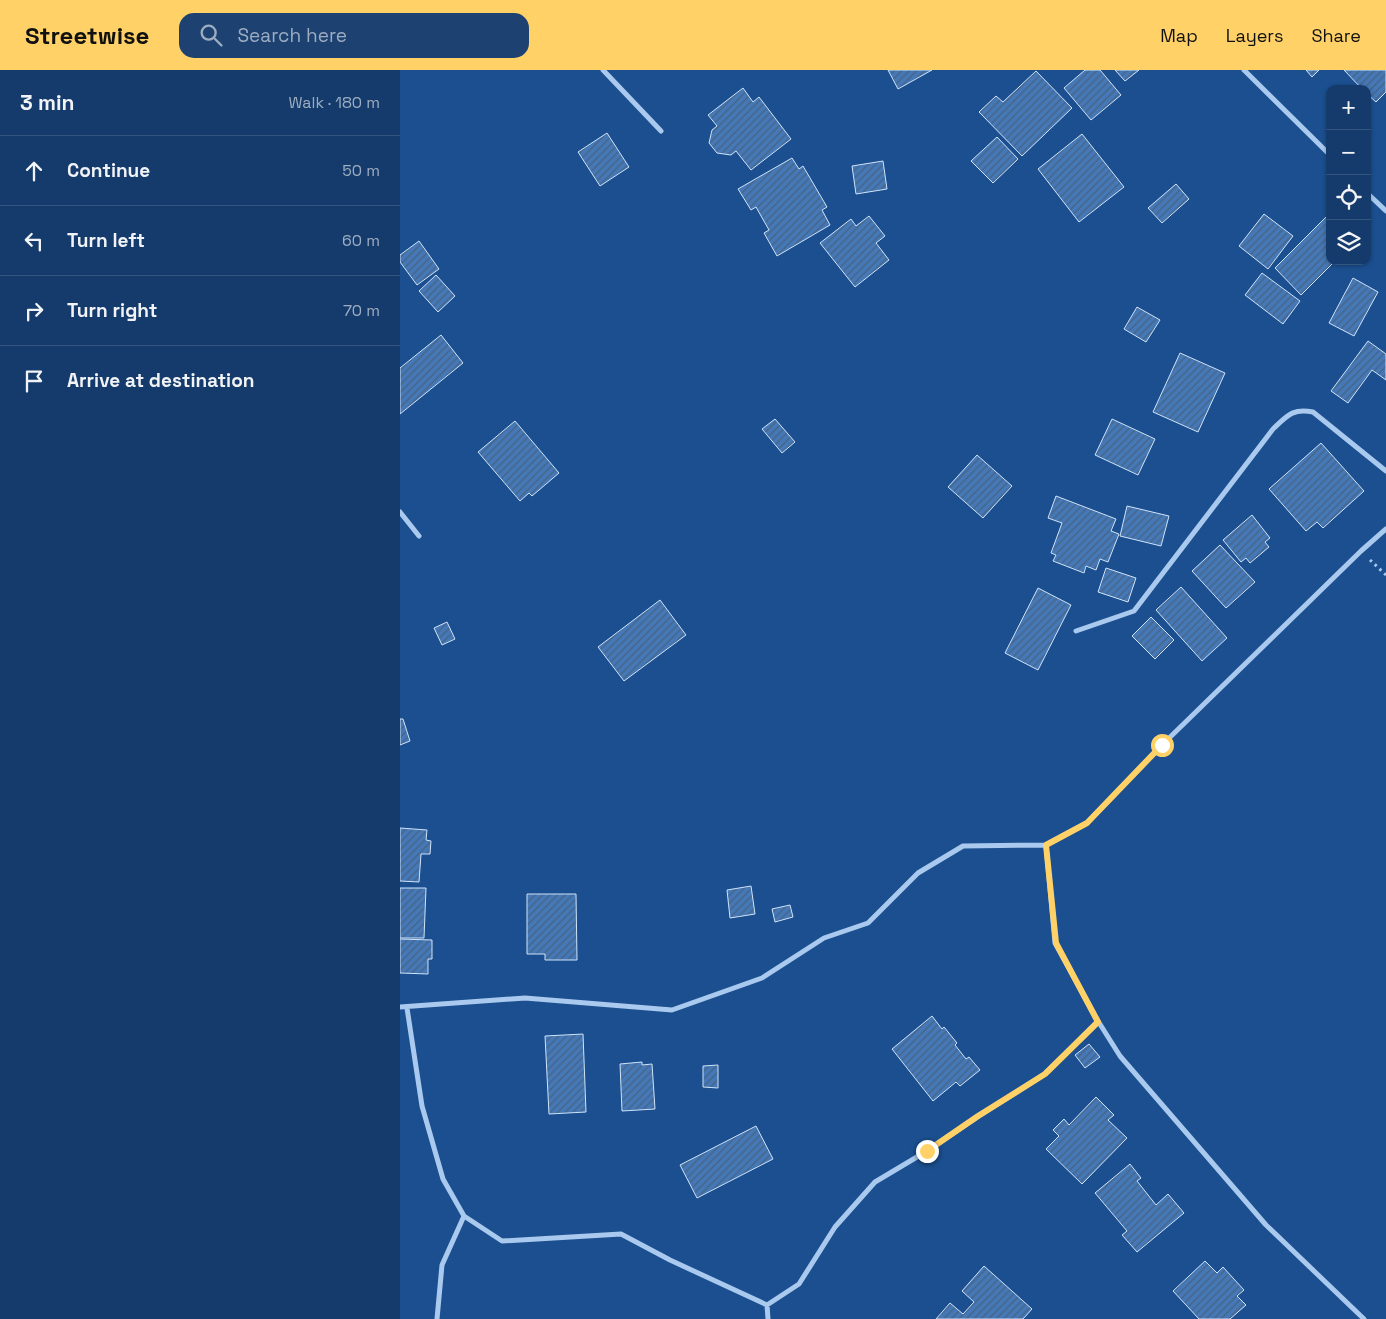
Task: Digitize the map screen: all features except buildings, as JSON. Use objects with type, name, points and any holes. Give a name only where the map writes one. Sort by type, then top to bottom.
[{"type":"street","points":[[603,70],[660,131]]},
{"type":"street","points":[[1244,70],[1326,151]]},
{"type":"street","points":[[1371,196],[1386,211]]},
{"type":"street","points":[[1076,632],[1134,611],[1273,429],[1289,414],[1301,410],[1313,412],[1386,471]]},
{"type":"street","points":[[400,512],[419,536]]},
{"type":"street","points":[[400,1008],[525,998],[672,1010],[762,978],[824,938],[868,923],[918,873],[963,846],[1046,845],[1087,823],[1162,745],[1361,551],[1386,529]]},
{"type":"street","points":[[1046,845],[1056,943],[1098,1022],[1120,1056],[1266,1225],[1364,1319]]},
{"type":"street","points":[[407,1008],[422,1106],[443,1179],[464,1216],[502,1241],[621,1234],[670,1260],[767,1305]]},
{"type":"street","points":[[767,1305],[799,1284],[835,1227],[875,1182],[927,1151],[1045,1074],[1098,1022]]},
{"type":"street","points":[[437,1319],[442,1265],[464,1216]]},
{"type":"street","points":[[767,1305],[768,1319]]},
{"type":"path","points":[[1361,551],[1386,575]]},
{"type":"route","points":[[927,1151],[1045,1074],[1098,1022],[1056,943],[1046,845],[1087,823],[1162,745]]}]
